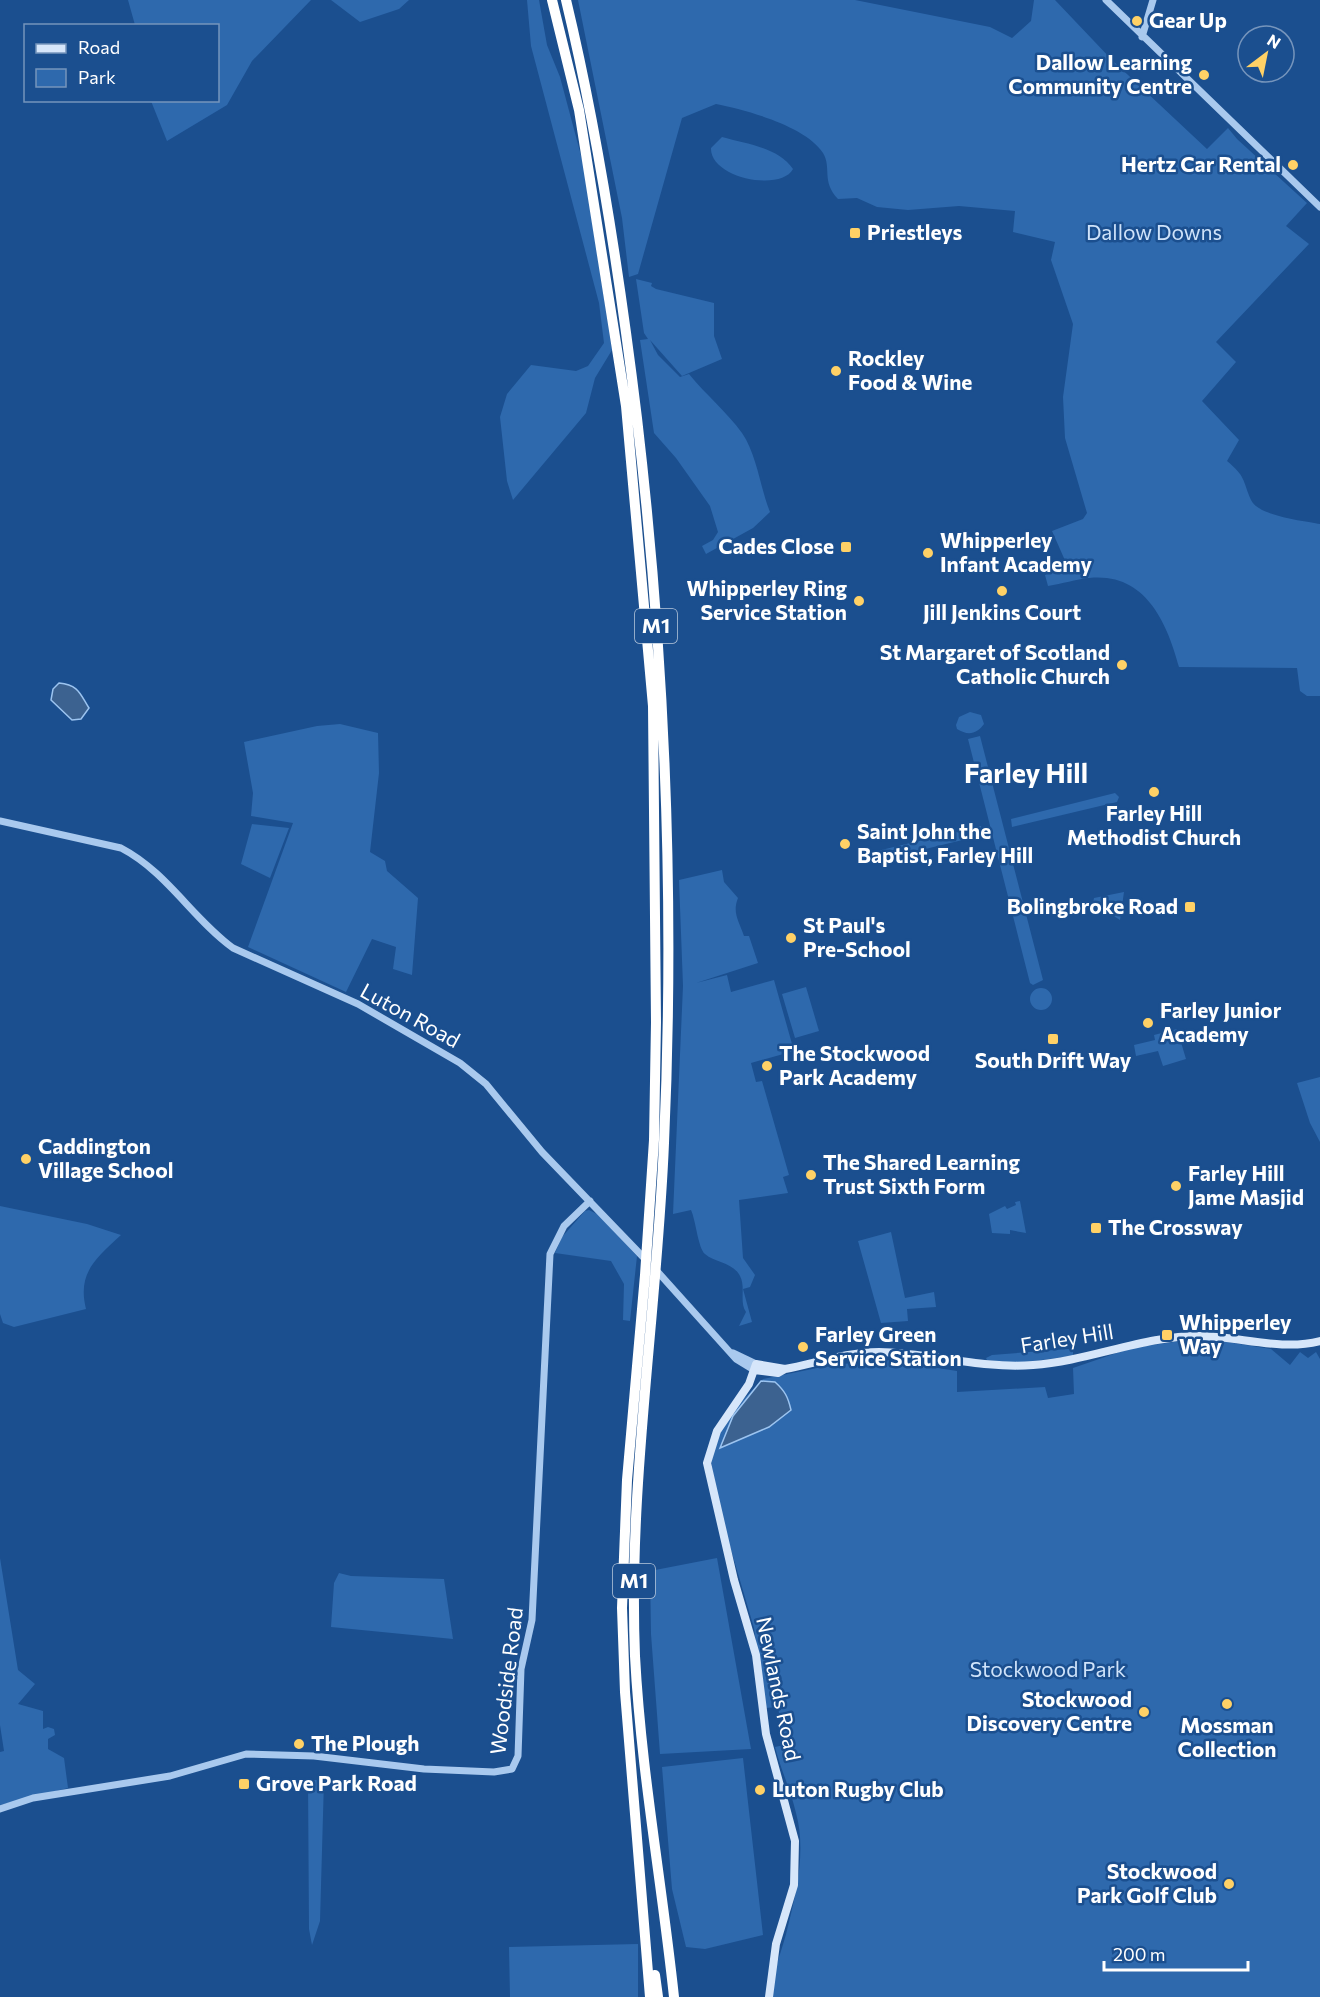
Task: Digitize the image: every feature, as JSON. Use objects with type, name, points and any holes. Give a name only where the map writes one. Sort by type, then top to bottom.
[{"type":"highway","name":"M1","points":[[552,0],[579,110],[626,406],[653,706],[656,1022],[647,1246],[627,1480],[622,1608],[625,1692],[657,1997]]},
{"type":"highway","name":"M1","points":[[566,0],[600,168],[625,317],[651,542],[665,773],[668,993],[664,1141],[656,1286],[637,1485],[635,1656],[648,1804],[674,1994]]},
{"type":"highway","points":[[633,1778],[650,1997]]},
{"type":"main road","name":"Farley Hill","points":[[755,1367],[768,1373],[872,1353],[909,1354],[962,1363],[1009,1366],[1070,1361],[1149,1342],[1190,1337],[1287,1344],[1320,1341]]},
{"type":"main road","name":"Farley Hill","points":[[755,1367],[785,1369]]},
{"type":"main road","name":"Newlands Road","points":[[755,1367],[749,1384],[717,1431],[708,1453],[707,1468],[756,1655],[764,1726],[795,1841],[794,1885],[776,1944],[769,1997]]},
{"type":"main road","points":[[749,1384],[768,1373]]},
{"type":"street","points":[[1106,0],[1320,207]]},
{"type":"street","points":[[1142,37],[1153,0]]},
{"type":"street","name":"Luton Road","points":[[0,821],[121,848],[137,856],[165,880],[216,935],[233,948],[358,1004],[460,1063],[486,1084],[542,1152],[591,1201],[730,1352],[755,1367]]},
{"type":"street","name":"Woodside Road","points":[[0,1809],[33,1798],[170,1776],[246,1754],[314,1756],[424,1769],[495,1772],[512,1769],[518,1756],[521,1669],[532,1620],[550,1254],[564,1226],[591,1201]]},
{"type":"green space","points":[[128,0],[311,0],[252,61],[227,105],[167,141],[151,102],[219,102],[219,24],[135,24]]},
{"type":"green space","points":[[331,0],[409,0],[399,9],[360,22]]},
{"type":"green space","points":[[527,0],[539,0],[547,45],[560,77],[583,163],[612,350],[595,378],[586,413],[513,500],[507,481],[500,417],[507,394],[531,365],[576,371],[588,366],[604,343],[599,303],[531,46]]},
{"type":"green space","name":"Dallow Downs","points":[[578,0],[855,0],[990,27],[1012,38],[1031,21],[1034,0],[1055,0],[1112,60],[1207,149],[1228,128],[1307,203],[1286,226],[1309,244],[1216,342],[1236,362],[1202,401],[1239,440],[1227,461],[1241,475],[1255,506],[1282,517],[1320,524],[1320,696],[1307,696],[1300,691],[1297,668],[1179,667],[1160,617],[1139,592],[1125,583],[1108,578],[1089,578],[1048,586],[1045,575],[1067,565],[1052,531],[1083,519],[1087,513],[1065,438],[1063,397],[1073,324],[1051,260],[1055,242],[1013,232],[1015,211],[959,206],[908,210],[877,207],[857,198],[838,199],[828,180],[826,159],[815,143],[790,127],[743,110],[716,104],[682,118],[638,274],[629,277],[622,218]]},
{"type":"green space","points":[[722,137],[770,151],[787,162],[793,169],[786,176],[775,180],[747,178],[733,174],[714,158],[711,148]]},
{"type":"green space","points":[[636,279],[652,283],[651,286],[656,289],[714,303],[714,336],[722,359],[682,376],[650,340],[658,355],[680,377],[689,374],[742,433],[755,461],[770,512],[753,528],[706,554],[702,546],[713,540],[718,532],[710,506],[676,458],[654,433],[640,340],[648,339],[644,333]]},
{"type":"green space","points":[[970,712],[981,715],[984,724],[972,733],[965,733],[957,729],[956,725],[959,717]]},
{"type":"green space","points":[[340,724],[378,733],[379,773],[370,852],[385,861],[387,871],[418,898],[412,975],[393,969],[396,947],[372,939],[346,992],[248,947],[293,823],[251,816],[253,793],[244,742],[317,726]]},
{"type":"green space","points":[[980,736],[1043,980],[1033,985],[1030,983],[968,739]]},
{"type":"green space","points":[[1115,793],[1119,797],[1117,802],[1012,827],[1011,819]]},
{"type":"green space","points":[[252,824],[289,828],[270,878],[241,864]]},
{"type":"green space","points":[[981,826],[983,835],[876,861],[871,857],[873,852]]},
{"type":"green space","points":[[722,870],[724,882],[738,898],[737,917],[744,936],[749,936],[758,963],[696,983],[727,975],[731,992],[774,980],[794,1051],[751,1063],[756,1082],[762,1081],[789,1175],[783,1177],[788,1193],[739,1200],[743,1258],[755,1275],[750,1287],[743,1289],[752,1322],[739,1326],[746,1312],[740,1276],[733,1268],[705,1254],[691,1210],[673,1214],[683,986],[679,880]]},
{"type":"green space","points":[[1124,892],[1120,920],[1093,903],[1094,898]]},
{"type":"green space","points":[[806,987],[819,1031],[795,1038],[782,994]]},
{"type":"green space","points":[[1041,988],[1049,991],[1052,999],[1049,1007],[1041,1010],[1033,1007],[1030,999],[1033,991]]},
{"type":"green space","points":[[1177,1029],[1186,1059],[1163,1066],[1158,1051],[1136,1056],[1134,1045],[1155,1040],[1154,1035]]},
{"type":"green space","points":[[1320,1077],[1320,1142],[1310,1123],[1297,1083]]},
{"type":"green space","points":[[1020,1201],[1026,1233],[1010,1230],[1010,1234],[992,1233],[989,1214],[1005,1206],[1007,1209]]},
{"type":"green space","points":[[0,1206],[87,1224],[121,1235],[91,1267],[84,1285],[86,1309],[14,1327],[3,1323],[0,1314]]},
{"type":"green space","points":[[589,1210],[599,1215],[637,1256],[630,1321],[623,1320],[624,1284],[611,1261],[555,1253],[562,1237],[585,1211]]},
{"type":"green space","points":[[891,1232],[905,1298],[934,1292],[936,1307],[907,1309],[908,1321],[881,1323],[858,1241]]},
{"type":"green space","name":"Stockwood Park","points":[[1202,1338],[1271,1349],[1290,1365],[1300,1352],[1308,1358],[1316,1352],[1320,1359],[1320,1997],[771,1997],[775,1970],[786,1935],[799,1870],[799,1827],[775,1747],[784,1745],[778,1707],[765,1708],[754,1628],[719,1509],[710,1455],[727,1416],[763,1379],[822,1367],[880,1359],[957,1371],[957,1392],[1045,1387],[1048,1398],[1074,1394],[1073,1368],[1131,1348]]},
{"type":"green space","points":[[1073,1350],[1073,1356],[1017,1363],[987,1360],[986,1358],[992,1355]]},
{"type":"green space","points":[[0,1558],[18,1670],[35,1684],[18,1704],[43,1711],[43,1729],[48,1727],[54,1729],[55,1735],[48,1739],[48,1749],[64,1758],[68,1788],[0,1805],[0,1752],[4,1751],[0,1725]]},
{"type":"green space","points":[[717,1558],[751,1749],[660,1754],[651,1634],[650,1571]]},
{"type":"green space","points":[[339,1573],[351,1576],[444,1579],[453,1639],[331,1627],[334,1583]]},
{"type":"green space","points":[[743,1758],[763,1935],[705,1949],[686,1947],[672,1889],[662,1767]]},
{"type":"green space","points":[[308,1780],[324,1780],[320,1921],[312,1945],[309,1929]]},
{"type":"green space","points":[[638,1944],[638,1997],[510,1997],[509,1947]]},
{"type":"shaded area","points":[[59,683],[75,688],[83,698],[89,708],[81,719],[72,720],[51,700],[53,689]]},
{"type":"shaded area","points":[[761,1381],[775,1382],[786,1394],[791,1410],[769,1427],[720,1448],[733,1416]]},
{"type":"place","name":"Gear Up","points":[[1137,21]]},
{"type":"place","name":"Dallow Learning Community Centre","points":[[1204,75]]},
{"type":"place","name":"Hertz Car Rental","points":[[1293,165]]},
{"type":"place","name":"Priestleys","points":[[855,233]]},
{"type":"place","name":"Rockley Food & Wine","points":[[836,371]]},
{"type":"place","name":"Cades Close","points":[[846,547]]},
{"type":"place","name":"Whipperley Infant Academy","points":[[928,553]]},
{"type":"place","name":"Jill Jenkins Court","points":[[1002,591]]},
{"type":"place","name":"Whipperley Ring Service Station","points":[[859,601]]},
{"type":"place","name":"St Margaret of Scotland Catholic Church","points":[[1122,665]]},
{"type":"place","name":"Farley Hill Methodist Church","points":[[1154,792]]},
{"type":"place","name":"Saint John the Baptist, Farley Hill","points":[[845,844]]},
{"type":"place","name":"Bolingbroke Road","points":[[1190,907]]},
{"type":"place","name":"St Paul's Pre-School","points":[[791,938]]},
{"type":"place","name":"Farley Junior Academy","points":[[1148,1023]]},
{"type":"place","name":"South Drift Way","points":[[1053,1039]]},
{"type":"place","name":"The Stockwood Park Academy","points":[[767,1066]]},
{"type":"place","name":"Caddington Village School","points":[[26,1159]]},
{"type":"place","name":"The Shared Learning Trust Sixth Form","points":[[811,1175]]},
{"type":"place","name":"Farley Hill Jame Masjid","points":[[1176,1186]]},
{"type":"place","name":"The Crossway","points":[[1096,1228]]},
{"type":"place","name":"Whipperley Way","points":[[1167,1335]]},
{"type":"place","name":"Farley Green Service Station","points":[[803,1347]]},
{"type":"place","name":"Mossman Collection","points":[[1227,1704]]},
{"type":"place","name":"Stockwood Discovery Centre","points":[[1144,1712]]},
{"type":"place","name":"The Plough","points":[[299,1744]]},
{"type":"place","name":"Grove Park Road","points":[[244,1784]]},
{"type":"place","name":"Luton Rugby Club","points":[[760,1790]]},
{"type":"place","name":"Stockwood Park Golf Club","points":[[1229,1884]]},
{"type":"district","name":"Farley Hill","points":[[1026,774]]}]
